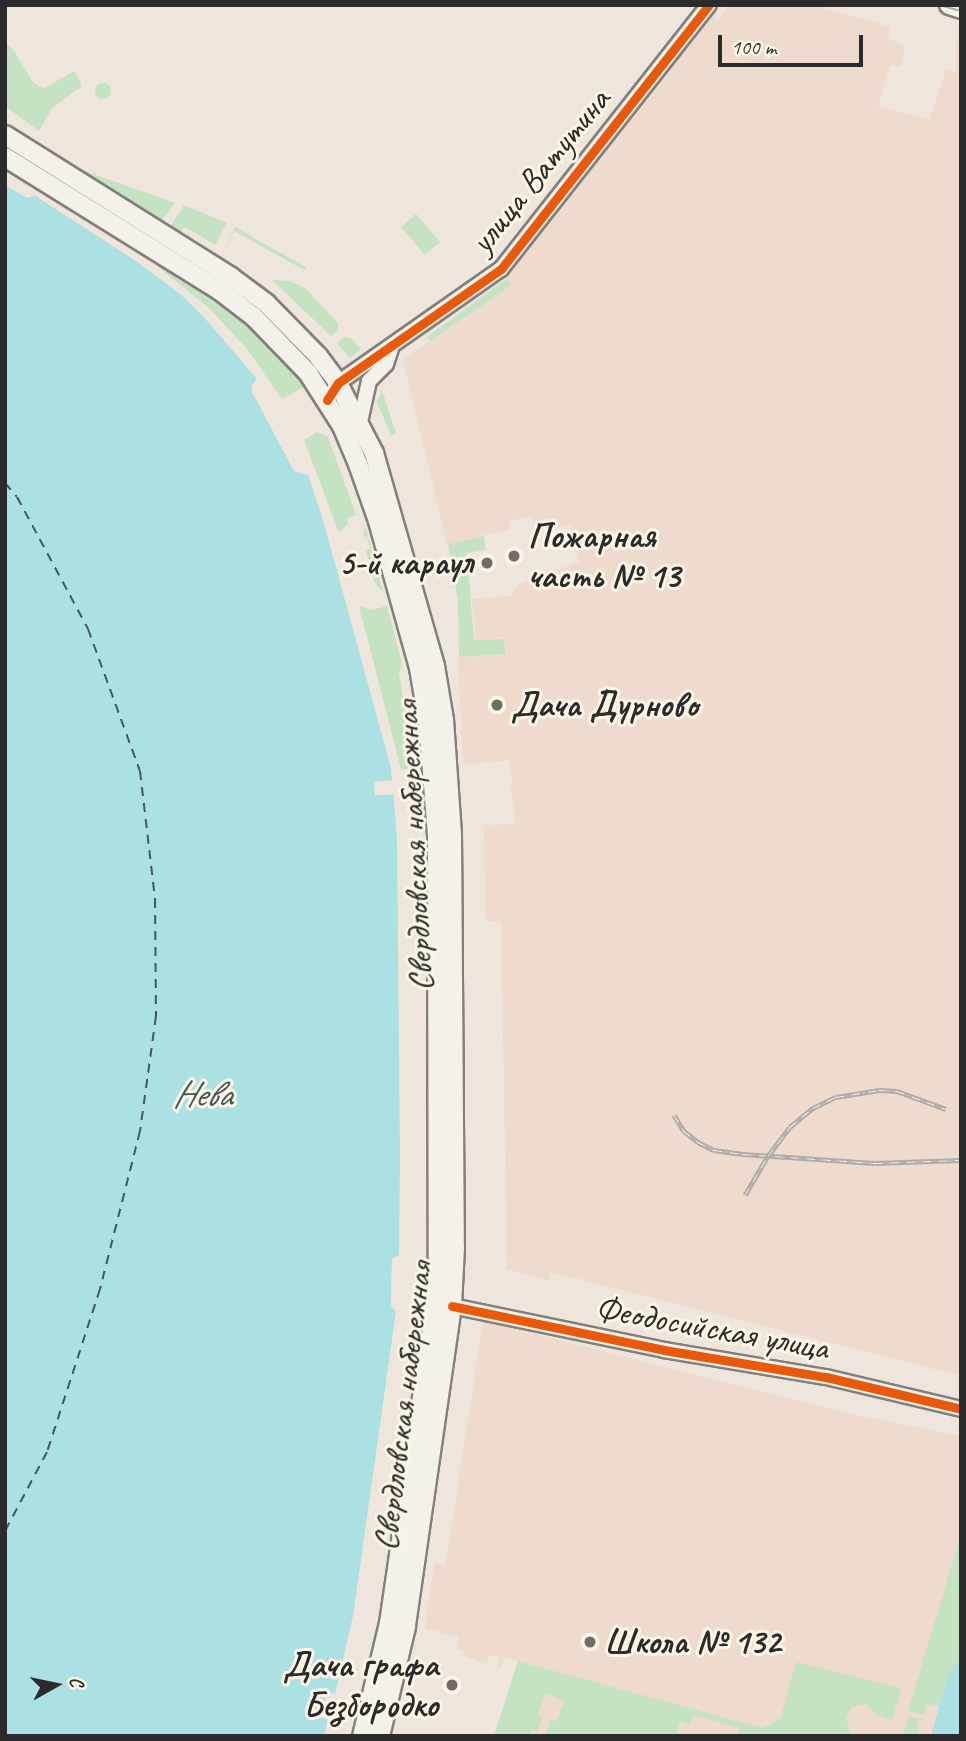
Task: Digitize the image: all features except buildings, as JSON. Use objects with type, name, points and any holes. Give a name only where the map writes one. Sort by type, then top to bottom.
[{"type":"main road","points":[[949,5],[961,9]]},
{"type":"main road","name":"Свердловская набережная","points":[[5,135],[211,263],[257,296],[318,356],[338,383],[374,453],[425,623],[444,720],[452,835],[455,1223],[452,1306],[406,1628],[380,1736]]},
{"type":"main road","name":"Свердловская набережная","points":[[5,157],[207,283],[254,317],[308,373],[342,426],[370,498],[419,668],[428,721],[437,835],[439,1240],[435,1308],[389,1623],[362,1736]]},
{"type":"street","name":"улица Ватутина","points":[[327,400],[338,383],[501,269],[709,5]]},
{"type":"street","name":"улица Ватутина","points":[[360,422],[369,382],[386,364],[392,346]]},
{"type":"street","name":"Феодосийская улица","points":[[452,1306],[664,1350],[826,1377],[961,1409]]},
{"type":"shaded area","points":[[730,5],[813,5],[890,27],[888,39],[905,45],[901,67],[890,65],[878,106],[929,120],[946,69],[956,72],[955,47],[961,26],[961,1376],[551,1272],[548,1281],[507,1269],[501,921],[485,921],[484,825],[516,824],[510,786],[513,785],[509,760],[463,765],[458,658],[507,654],[505,638],[475,640],[472,599],[511,596],[518,584],[579,562],[570,525],[536,533],[532,516],[509,521],[510,529],[447,544],[403,360],[505,290],[511,283],[506,279],[713,17],[718,21]]},
{"type":"shaded area","points":[[483,1321],[866,1417],[961,1436],[961,1736],[494,1736],[518,1661],[504,1657],[500,1669],[497,1668],[499,1657],[489,1655],[487,1665],[463,1655],[464,1651],[455,1648],[459,1637],[425,1628],[434,1563],[445,1566],[446,1563]]},
{"type":"green space","points":[[5,43],[13,49],[32,81],[43,89],[74,71],[82,86],[52,108],[39,131],[5,106]]},
{"type":"green space","points":[[103,83],[109,85],[109,97],[103,99],[97,97],[95,91],[97,85]]},
{"type":"green space","points":[[85,171],[175,203],[160,223],[82,176]]},
{"type":"green space","points":[[184,205],[227,223],[215,245],[185,227],[181,232],[211,251],[209,255],[168,230]]},
{"type":"green space","points":[[416,214],[440,242],[425,255],[401,227]]},
{"type":"green space","points":[[235,227],[306,267],[304,270],[234,231],[221,257],[263,285],[278,297],[276,300],[219,260]]},
{"type":"green space","points":[[138,244],[246,316],[309,384],[282,399],[247,349],[209,308],[136,249]]},
{"type":"green space","points":[[506,279],[511,283],[505,290],[430,341],[427,337]]},
{"type":"green space","points":[[272,280],[290,281],[306,289],[338,323],[338,330],[331,336]]},
{"type":"green space","points":[[344,337],[351,338],[361,349],[350,358],[337,343]]},
{"type":"green space","points":[[382,390],[396,434],[391,436],[377,402]]},
{"type":"green space","points":[[317,432],[328,437],[356,515],[347,518],[348,524],[339,533],[304,440]]},
{"type":"green space","points":[[365,526],[383,592],[375,583],[366,551],[370,549],[367,536],[363,537]]},
{"type":"green space","points":[[484,536],[486,550],[467,553],[474,640],[504,639],[506,654],[459,657],[458,600],[448,544]]},
{"type":"green space","points":[[359,606],[372,610],[387,606],[402,663],[399,673],[415,770],[401,769]]},
{"type":"green space","points":[[961,1535],[961,1655],[946,1681],[939,1706],[927,1704],[924,1715],[908,1711]]},
{"type":"green space","points":[[518,1661],[763,1728],[780,1719],[796,1662],[901,1688],[892,1720],[877,1715],[865,1704],[852,1707],[846,1718],[851,1736],[737,1736],[739,1728],[693,1715],[690,1725],[680,1722],[675,1736],[545,1736],[550,1720],[557,1721],[564,1701],[545,1693],[538,1714],[542,1717],[537,1732],[531,1730],[529,1736],[494,1736]]},
{"type":"green space","points":[[908,1716],[922,1719],[923,1721],[918,1721],[919,1736],[903,1736]]},
{"type":"water","name":"Нева","points":[[5,185],[27,198],[34,195],[136,261],[179,293],[202,315],[257,379],[252,385],[294,471],[308,475],[323,520],[391,768],[397,838],[400,1158],[399,1255],[392,1259],[391,1306],[396,1311],[353,1616],[335,1694],[327,1692],[321,1717],[328,1719],[324,1736],[5,1736]]},
{"type":"water","points":[[961,1655],[961,1736],[931,1736],[946,1681]]},
{"type":"pier","points":[[257,379],[259,382],[255,390],[297,469],[308,475],[294,471],[252,392],[252,385]]},
{"type":"pier","points":[[396,780],[397,794],[375,796],[374,782]]},
{"type":"pier","points":[[399,1255],[396,1260],[396,1311],[391,1306],[392,1259]]},
{"type":"ferry route","points":[[5,483],[17,497],[88,629],[140,771],[155,899],[156,1016],[140,1131],[100,1289],[47,1452],[5,1531]]},
{"type":"tram line","points":[[939,5],[961,11]]},
{"type":"railway","points":[[745,1195],[768,1156],[790,1127],[813,1108],[836,1097],[879,1090],[897,1091],[946,1109]]},
{"type":"railway","points":[[674,1115],[684,1131],[714,1150],[875,1163],[961,1160]]},
{"type":"cycle path","points":[[327,400],[338,383],[501,269],[709,5]]},
{"type":"cycle path","points":[[452,1306],[664,1350],[826,1377],[961,1409]]},
{"type":"place","name":"Пожарная часть № 13","points":[[514,556]]},
{"type":"place","name":"5-й караул","points":[[487,563]]},
{"type":"place","name":"Дача Дурново","points":[[497,705]]},
{"type":"place","name":"Школа № 132","points":[[590,1642]]},
{"type":"place","name":"Дача графа Безбородко","points":[[452,1685]]}]
